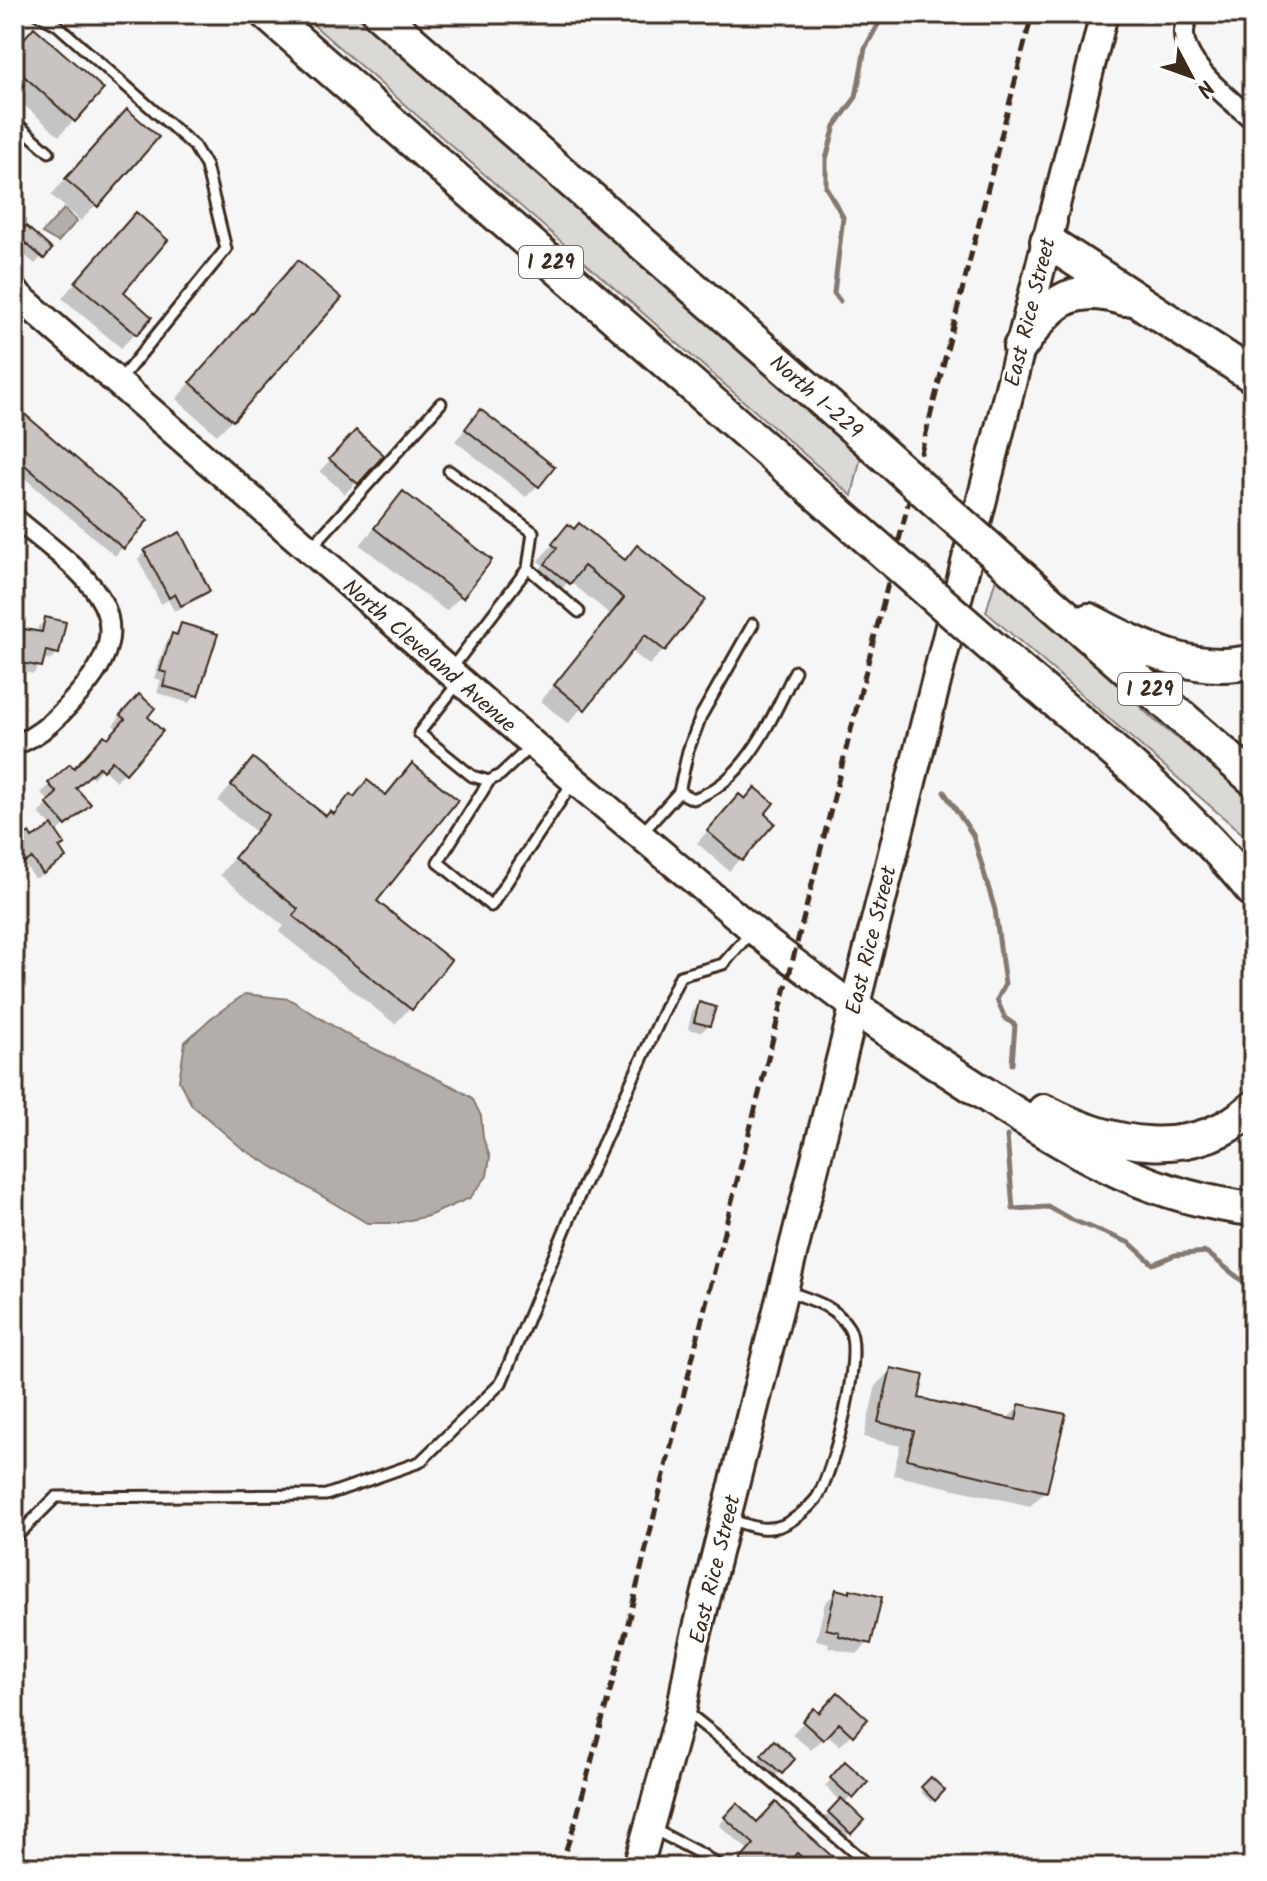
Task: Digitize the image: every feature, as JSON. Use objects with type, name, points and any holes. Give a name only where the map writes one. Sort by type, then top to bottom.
[{"type":"highway","name":"I 229","points":[[267,14],[1014,666],[1253,870]]},
{"type":"highway","name":"North I-229","points":[[380,14],[1253,779]]},
{"type":"highway","points":[[1049,231],[1146,307],[1253,376]]},
{"type":"highway","points":[[1049,231],[1253,353]]},
{"type":"highway","points":[[1020,347],[1051,307],[1077,292],[1106,293],[1146,307]]},
{"type":"highway","points":[[1037,591],[1142,647],[1177,659],[1207,665],[1236,665],[1253,661]]},
{"type":"highway","points":[[1130,764],[1253,891]]},
{"type":"highway","points":[[854,1007],[888,1015],[918,1028],[1044,1111],[1106,1138],[1151,1144],[1189,1141],[1220,1131],[1253,1108]]},
{"type":"highway","points":[[854,1007],[941,1067],[1095,1162],[1148,1185],[1193,1199],[1253,1209]]},
{"type":"main road","name":"East Rice Street","points":[[638,1867],[682,1708],[692,1652],[1049,231]]},
{"type":"street","name":"East Rice Street","points":[[1049,231],[1104,14]]},
{"type":"street","points":[[1189,14],[1184,34],[1194,62],[1253,120]]},
{"type":"street","name":"North Cleveland Avenue","points":[[14,292],[574,780],[753,930],[854,1007]]},
{"type":"street","points":[[14,517],[89,581],[110,616],[108,650],[87,684],[52,724],[14,745]]},
{"type":"lane","points":[[37,14],[56,24],[194,146],[206,166],[226,249],[118,383]]},
{"type":"lane","points":[[14,121],[49,152]]},
{"type":"lane","points":[[309,550],[441,403]]},
{"type":"lane","points":[[449,471],[533,532],[528,568],[419,733],[472,776],[489,781]]},
{"type":"lane","points":[[528,568],[579,612]]},
{"type":"lane","points":[[640,835],[679,792],[688,751],[701,716],[753,624]]},
{"type":"lane","points":[[679,792],[693,799],[724,783],[753,750],[795,671]]},
{"type":"lane","points":[[533,745],[489,781],[438,862],[491,906],[574,780]]},
{"type":"lane","points":[[14,1539],[56,1497],[326,1495],[420,1462],[501,1383],[579,1196],[680,976],[723,964],[753,930]]},
{"type":"lane","points":[[726,1518],[753,1528],[771,1529],[784,1525],[816,1499],[825,1480],[851,1384],[854,1349],[851,1331],[830,1307],[784,1290]]},
{"type":"lane","points":[[682,1708],[871,1867]]},
{"type":"lane","points":[[650,1828],[720,1867]]},
{"type":"shaded area","points":[[301,14],[355,14],[861,456],[852,496]]},
{"type":"shaded area","points":[[64,209],[77,221],[58,242],[42,233]]},
{"type":"shaded area","points":[[996,578],[1057,628],[1153,719],[1253,799],[1253,843],[986,612]]},
{"type":"shaded area","points":[[245,994],[289,999],[356,1040],[472,1098],[481,1116],[483,1138],[490,1157],[487,1176],[470,1198],[428,1216],[397,1223],[367,1223],[243,1149],[192,1105],[179,1081],[185,1042],[211,1018]]},
{"type":"building","points":[[34,27],[104,89],[75,122],[14,67],[14,50]]},
{"type":"building","points":[[127,109],[159,137],[98,207],[65,179]]},
{"type":"building","points":[[136,212],[168,240],[124,292],[152,317],[137,335],[75,282]]},
{"type":"building","points":[[26,226],[52,249],[44,259],[17,236]]},
{"type":"building","points":[[298,260],[342,298],[233,421],[190,382]]},
{"type":"building","points":[[14,405],[148,520],[124,549],[14,456]]},
{"type":"building","points":[[480,409],[555,467],[539,487],[465,429]]},
{"type":"building","points":[[356,430],[384,455],[358,484],[329,459]]},
{"type":"building","points":[[403,491],[492,560],[463,598],[374,528]]},
{"type":"building","points":[[579,523],[625,560],[637,545],[706,600],[665,651],[645,635],[585,710],[554,685],[624,598],[584,566],[570,584],[545,564],[557,548],[552,544],[568,524],[574,529]]},
{"type":"building","points":[[180,532],[210,591],[181,606],[175,594],[169,598],[144,550]]},
{"type":"building","points":[[45,617],[66,622],[59,654],[46,651],[42,667],[17,662],[24,629],[42,632]]},
{"type":"building","points":[[181,623],[218,634],[198,696],[163,686],[167,673],[160,671],[172,633],[177,635]]},
{"type":"building","points":[[139,694],[155,708],[148,717],[163,731],[126,774],[112,761],[103,771],[99,767],[76,788],[91,804],[66,826],[46,803],[57,793],[48,783],[70,764],[74,768],[104,735],[108,738],[125,719],[120,715]]},
{"type":"building","points":[[253,758],[326,816],[330,811],[334,814],[350,794],[354,797],[367,780],[386,795],[412,763],[458,800],[377,901],[451,960],[412,1010],[293,916],[298,909],[234,858],[269,815],[231,785]]},
{"type":"building","points":[[755,787],[774,803],[765,814],[775,823],[742,861],[707,831],[739,794],[745,799]]},
{"type":"building","points":[[52,825],[65,844],[59,847],[66,858],[43,874],[32,858],[24,863],[14,843],[29,833],[32,838]]},
{"type":"building","points":[[699,1002],[716,1007],[710,1026],[694,1022]]},
{"type":"building","points":[[891,1368],[924,1375],[919,1398],[1016,1420],[1019,1404],[1066,1414],[1047,1492],[907,1459],[914,1431],[878,1422]]},
{"type":"building","points":[[836,1589],[882,1597],[871,1644],[839,1636],[839,1632],[826,1629]]},
{"type":"building","points":[[838,1692],[868,1719],[853,1736],[839,1723],[823,1740],[802,1721],[814,1708],[819,1713]]},
{"type":"building","points":[[774,1740],[795,1759],[782,1774],[761,1755]]},
{"type":"building","points":[[845,1761],[868,1782],[853,1799],[830,1778]]},
{"type":"building","points":[[931,1777],[945,1790],[935,1801],[921,1787]]},
{"type":"building","points":[[841,1798],[864,1820],[851,1834],[828,1812]]},
{"type":"building","points":[[776,1802],[844,1867],[813,1867],[797,1853],[785,1867],[748,1867],[740,1860],[754,1844],[724,1817],[737,1803],[757,1822]]},
{"type":"waterway","points":[[840,301],[834,293],[843,217],[826,187],[826,159],[835,126],[856,97],[865,48],[881,19],[889,14]]},
{"type":"waterway","points":[[944,792],[973,835],[995,910],[1005,984],[997,1000],[1005,1018],[1015,1025],[1012,1064]]},
{"type":"waterway","points":[[1007,1136],[1013,1209],[1049,1207],[1070,1219],[1130,1243],[1153,1264],[1175,1255],[1206,1252],[1241,1280],[1253,1282]]},
{"type":"railway","points":[[560,1867],[575,1823],[625,1635],[1032,14]]}]
